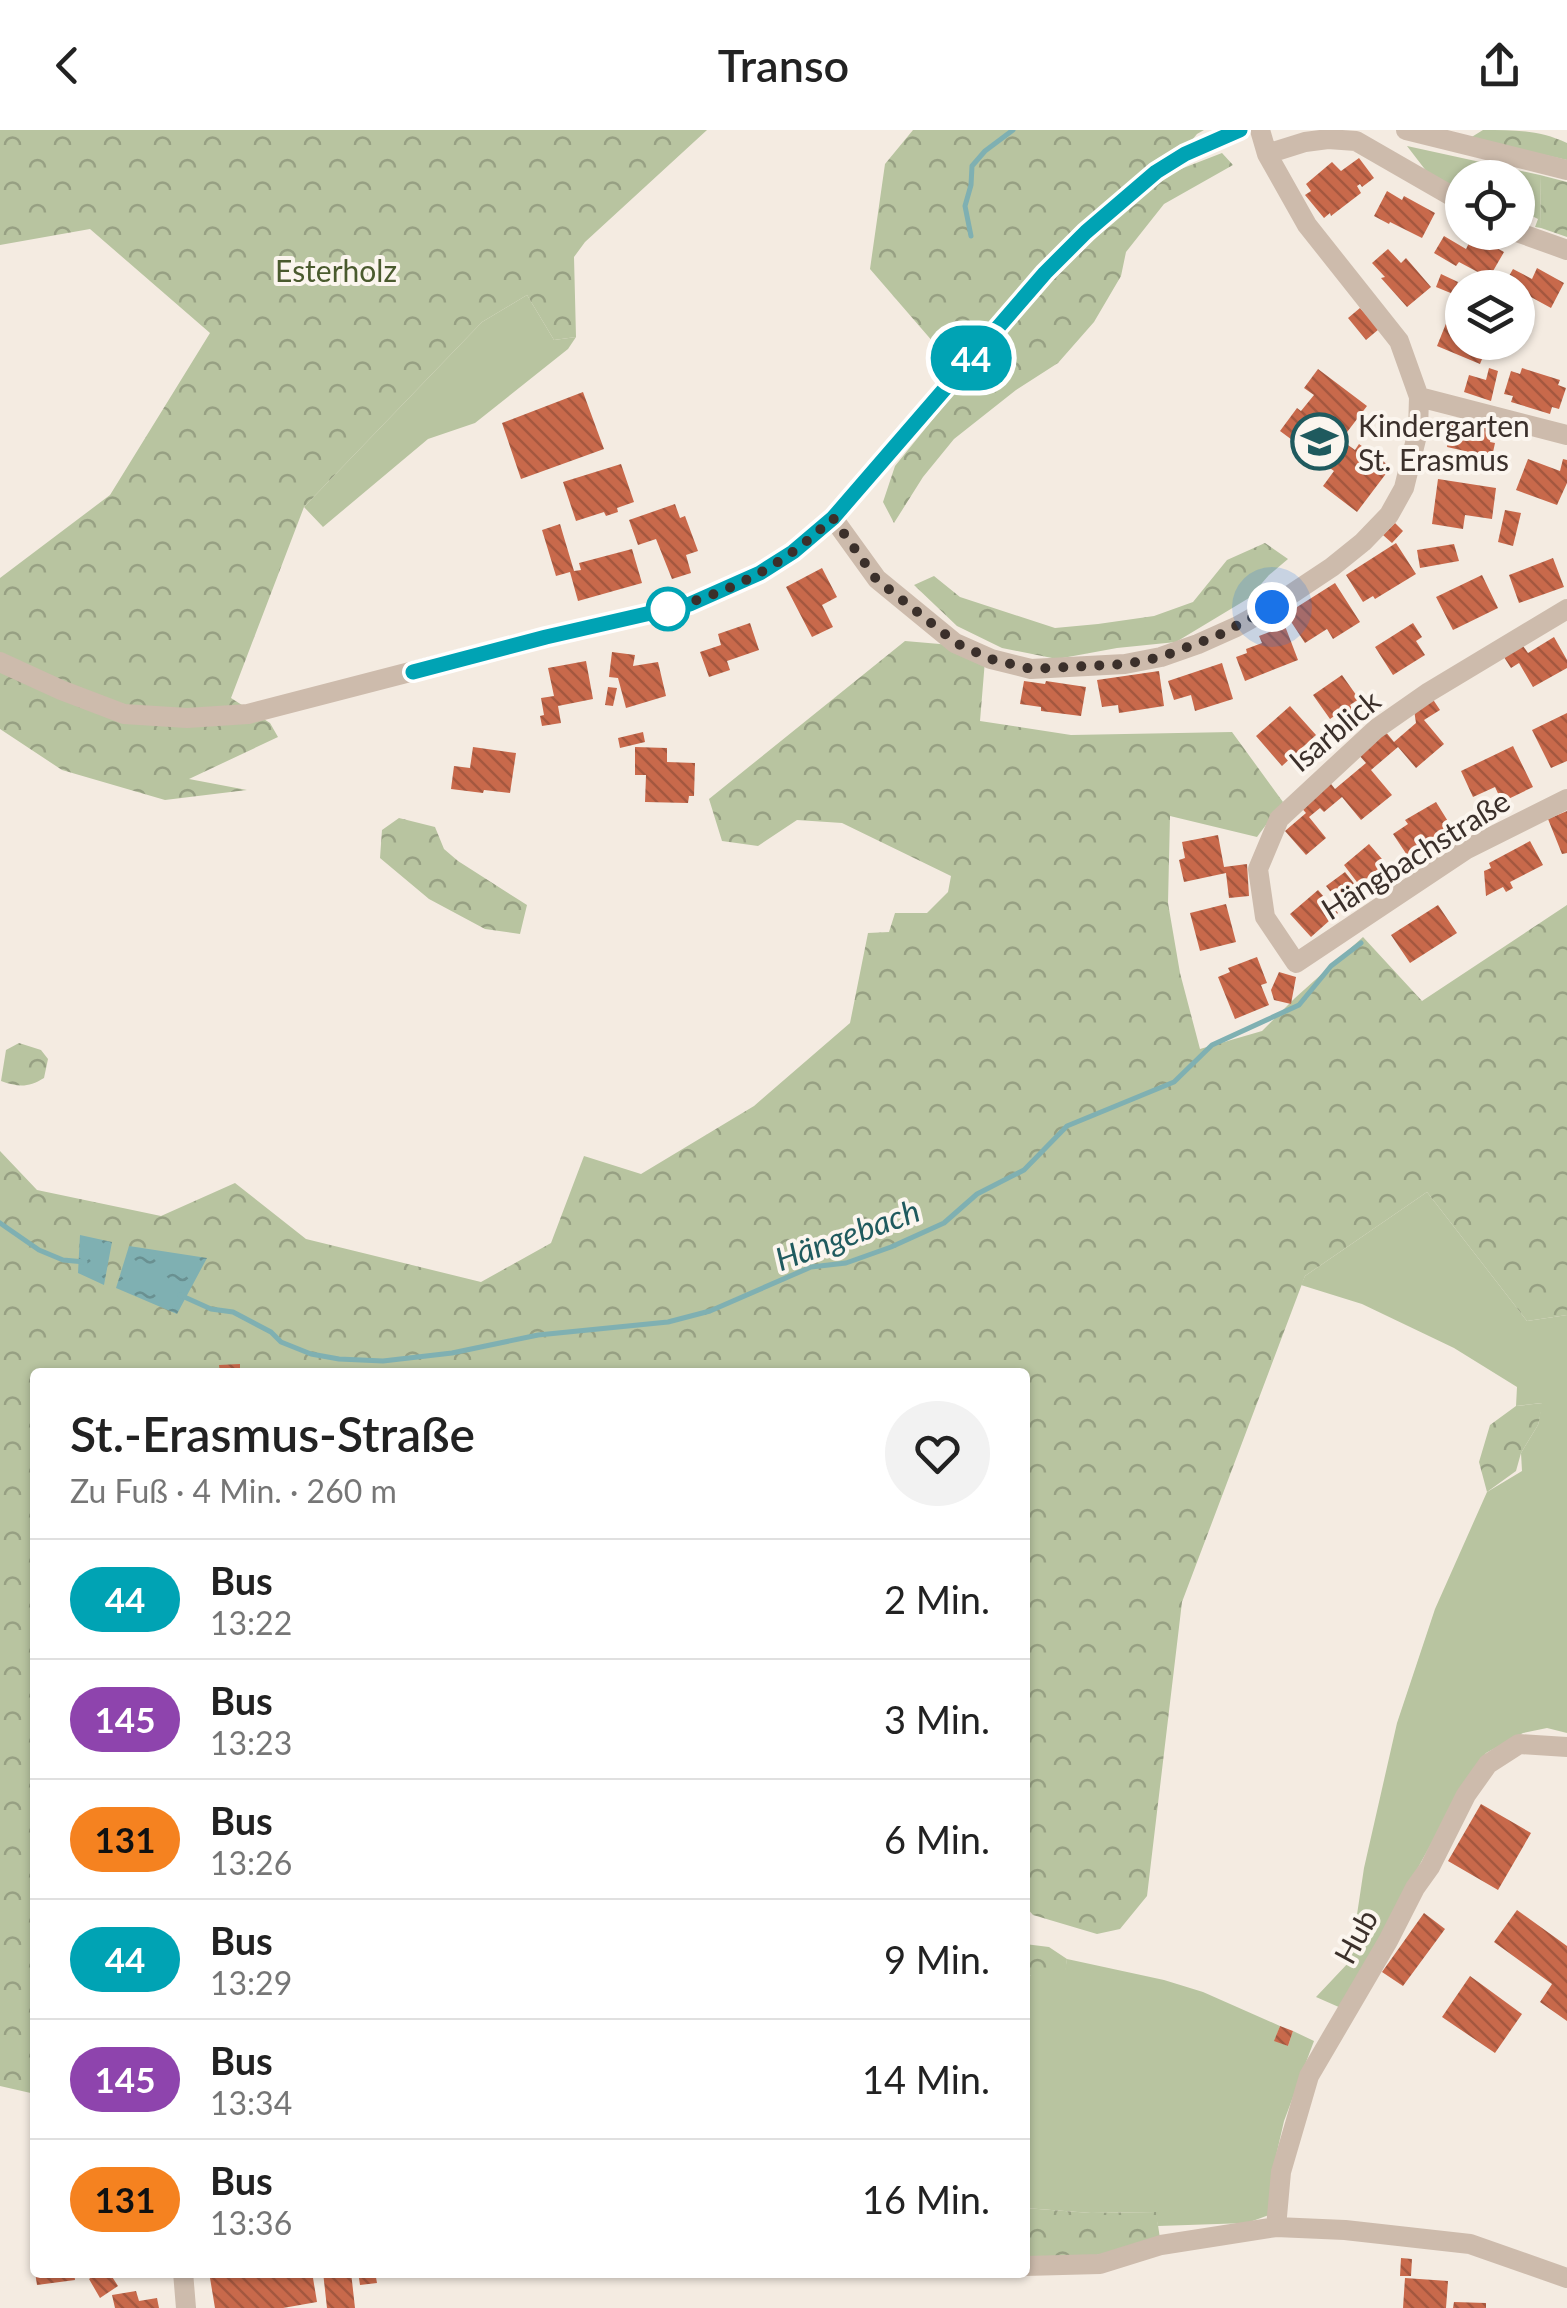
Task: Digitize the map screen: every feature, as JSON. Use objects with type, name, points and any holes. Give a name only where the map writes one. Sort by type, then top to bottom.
[{"type":"street","points":[[0,662],[124,714],[187,718],[248,714],[690,604],[760,573],[793,552],[833,518],[1045,273],[1086,232],[1156,172],[1185,154],[1240,130]]},
{"type":"street","points":[[833,518],[876,579],[956,643],[991,659],[1031,669],[1126,664],[1198,644],[1272,607],[1363,542],[1389,516],[1404,488],[1418,431],[1420,396],[1399,341],[1307,225],[1267,154],[1260,130]]},
{"type":"street","points":[[1406,130],[1567,170]]},
{"type":"street","points":[[1267,154],[1306,142],[1356,141],[1445,192]]},
{"type":"street","points":[[1535,238],[1567,250]]},
{"type":"street","points":[[1420,396],[1567,435]]},
{"type":"street","name":"Isarblick","points":[[1296,964],[1265,917],[1258,870],[1279,819],[1376,729],[1429,692],[1567,609]]},
{"type":"street","name":"Hängbachstraße","points":[[1296,964],[1467,849],[1567,799]]},
{"type":"street","name":"Hub","points":[[1276,2227],[1281,2172],[1309,2076],[1388,1941],[1466,1795],[1488,1764],[1519,1744],[1567,1747]]},
{"type":"street","points":[[1030,2266],[1100,2264],[1162,2245],[1276,2227],[1345,2230],[1470,2244],[1567,2278]]},
{"type":"street","points":[[184,2278],[186,2308]]},
{"type":"green space","name":"Esterholz","points":[[0,130],[707,130],[585,242],[574,257],[576,337],[554,340],[527,295],[482,322],[304,507],[231,698],[270,723],[278,737],[189,779],[247,790],[165,800],[62,770],[0,729],[0,578],[110,495],[210,333],[90,229],[0,245]]},
{"type":"green space","points":[[913,130],[1204,130],[1085,232],[959,372],[870,269],[885,164]]},
{"type":"green space","points":[[1483,130],[1547,135],[1567,143],[1567,160],[1470,138]]},
{"type":"green space","points":[[1407,146],[1471,160],[1445,160],[1445,182],[1427,172]]},
{"type":"green space","points":[[1222,153],[1233,165],[1164,204],[1126,252],[1121,276],[1094,322],[1058,363],[954,439],[923,477],[894,523],[883,502],[895,466],[976,366],[1057,275],[1122,213],[1173,172]]},
{"type":"green space","points":[[1535,174],[1540,175],[1541,228],[1535,227]]},
{"type":"green space","points":[[1540,175],[1567,182],[1567,237],[1541,228]]},
{"type":"green space","points":[[527,295],[554,340],[576,337],[568,349],[475,423],[428,439],[323,527],[304,507],[482,322]]},
{"type":"green space","points":[[1265,543],[1288,559],[1249,598],[1176,642],[1057,659],[1002,648],[957,626],[914,585],[934,576],[960,597],[1055,628],[1098,624],[1154,616],[1193,602],[1227,560]]},
{"type":"green space","points":[[905,641],[986,648],[980,721],[1071,735],[1232,732],[1283,802],[1257,837],[1170,816],[1168,903],[1180,973],[1200,1049],[1262,1031],[1363,937],[1422,1001],[1567,905],[1567,1315],[1527,1321],[1427,1192],[1305,1276],[1182,1602],[1147,1896],[1120,1929],[1097,1934],[1030,1912],[1030,1368],[30,1368],[30,2093],[0,2086],[0,1151],[37,1190],[161,1216],[235,1183],[306,1239],[481,1282],[551,1243],[584,1156],[641,1174],[754,1106],[850,1023],[868,933],[889,932],[895,913],[927,913],[948,892],[951,876],[842,823],[797,820],[758,846],[722,841],[709,799]]},
{"type":"green space","points":[[399,818],[435,827],[444,849],[458,861],[527,905],[520,934],[485,929],[429,899],[380,858],[382,830]]},
{"type":"green space","points":[[19,1043],[41,1050],[48,1059],[44,1078],[33,1084],[1,1081],[6,1050]]},
{"type":"green space","points":[[1427,1192],[1527,1321],[1567,1315],[1567,1733],[1547,1728],[1523,1733],[1486,1753],[1459,1793],[1341,2008],[1316,1997],[1350,1961],[1364,1868],[1397,1723],[1435,1609],[1487,1492],[1522,1471],[1521,1453],[1538,1425],[1542,1403],[1516,1406],[1517,1387],[1454,1348],[1362,1304],[1301,1285],[1305,1276]]},
{"type":"green space","points":[[1543,1403],[1538,1425],[1521,1453],[1516,1471],[1487,1492],[1479,1462],[1490,1425],[1516,1406]]},
{"type":"green space","points":[[1030,1945],[1049,1947],[1067,1959],[1065,1976],[1031,1976]]},
{"type":"green space","points":[[1067,1959],[1164,1980],[1203,1992],[1280,2026],[1275,2040],[1288,2046],[1293,2031],[1314,2041],[1284,2121],[1269,2215],[1247,2223],[1158,2226],[1155,2212],[1030,2208],[1030,1975],[1064,1976]]},
{"type":"green space","points":[[1030,2208],[1156,2212],[1161,2245],[1030,2265]]},
{"type":"water","points":[[80,1235],[112,1242],[104,1285],[78,1273]]},
{"type":"water","points":[[129,1246],[207,1258],[177,1314],[116,1288]]},
{"type":"building","points":[[1359,158],[1374,178],[1362,187],[1357,186],[1361,193],[1324,218],[1305,195],[1311,191],[1306,184],[1332,162],[1341,171]]},
{"type":"building","points":[[1387,191],[1435,213],[1422,238],[1374,216]]},
{"type":"building","points":[[1444,236],[1445,250],[1504,252],[1494,270],[1474,270],[1459,262],[1456,266],[1434,253]]},
{"type":"building","points":[[1388,249],[1401,263],[1406,258],[1431,287],[1407,307],[1372,263]]},
{"type":"building","points":[[1537,268],[1564,283],[1551,308],[1535,299]]},
{"type":"building","points":[[1441,274],[1445,276],[1445,291],[1436,287]]},
{"type":"building","points":[[1360,308],[1379,329],[1366,340],[1348,318]]},
{"type":"building","points":[[1445,326],[1445,349],[1437,346]]},
{"type":"building","points":[[1489,368],[1498,371],[1491,401],[1464,392],[1469,375],[1486,380]]},
{"type":"building","points":[[1522,368],[1560,380],[1558,385],[1566,388],[1559,409],[1552,407],[1550,414],[1511,402],[1513,396],[1504,394],[1511,371],[1520,374]]},
{"type":"building","name":"Kindergarten St. Erasmus","points":[[1318,369],[1367,406],[1341,440],[1355,450],[1359,444],[1391,467],[1357,512],[1323,486],[1334,471],[1280,431],[1297,408],[1301,411],[1314,395],[1304,388]]},
{"type":"building","points":[[583,392],[604,449],[521,479],[502,423]]},
{"type":"building","points":[[1453,418],[1493,427],[1492,457],[1447,447]]},
{"type":"building","points":[[1528,459],[1560,471],[1563,459],[1567,460],[1567,483],[1557,505],[1516,490]]},
{"type":"building","points":[[621,464],[634,502],[606,516],[604,512],[576,521],[563,482]]},
{"type":"building","points":[[1438,479],[1496,488],[1492,519],[1465,515],[1463,529],[1432,524]]},
{"type":"building","points":[[675,504],[680,518],[685,516],[698,551],[686,555],[691,573],[672,579],[656,539],[638,545],[629,520]]},
{"type":"building","points":[[1505,510],[1521,513],[1513,546],[1498,542]]},
{"type":"building","points":[[1395,523],[1403,531],[1392,543],[1383,535]]},
{"type":"building","points":[[560,524],[574,571],[581,570],[579,563],[632,549],[642,583],[578,601],[570,572],[556,576],[542,530]]},
{"type":"building","points":[[1396,543],[1416,574],[1363,602],[1346,575]]},
{"type":"building","points":[[1454,544],[1459,561],[1420,568],[1417,550]]},
{"type":"building","points":[[1553,558],[1564,587],[1519,603],[1509,575]]},
{"type":"building","points":[[822,568],[837,597],[822,605],[833,627],[812,637],[786,587]]},
{"type":"building","points":[[1482,575],[1498,608],[1453,630],[1436,597]]},
{"type":"building","points":[[1335,583],[1360,622],[1333,639],[1327,629],[1305,643],[1286,614]]},
{"type":"building","points":[[750,623],[759,650],[727,661],[730,670],[709,677],[700,652],[721,645],[718,634]]},
{"type":"building","points":[[1413,623],[1422,637],[1416,641],[1425,655],[1393,675],[1375,647]]},
{"type":"building","points":[[1285,626],[1298,660],[1245,681],[1236,657],[1262,643],[1259,636]]},
{"type":"building","points":[[1554,637],[1567,660],[1567,668],[1533,687],[1519,663],[1511,668],[1502,654],[1521,643],[1528,653]]},
{"type":"building","points":[[612,652],[635,655],[633,666],[658,662],[666,696],[626,708],[618,678],[609,677]]},
{"type":"building","points":[[586,661],[593,699],[558,706],[561,723],[542,726],[541,698],[554,696],[548,668]]},
{"type":"building","points":[[1222,663],[1233,699],[1195,711],[1191,695],[1174,700],[1168,681]]},
{"type":"building","points":[[1159,671],[1164,706],[1119,713],[1118,705],[1102,707],[1097,680]]},
{"type":"building","points":[[1342,675],[1359,699],[1343,717],[1340,712],[1330,719],[1313,695]]},
{"type":"building","points":[[1024,681],[1086,687],[1081,716],[1020,704]]},
{"type":"building","points":[[608,687],[617,688],[613,706],[605,705]]},
{"type":"building","points":[[1432,698],[1440,710],[1424,720],[1444,744],[1416,768],[1398,747],[1371,770],[1392,795],[1361,820],[1342,797],[1324,812],[1320,808],[1309,817],[1326,838],[1306,855],[1285,831],[1306,813],[1299,805],[1328,780],[1335,789],[1366,763],[1358,754],[1385,731],[1394,742],[1416,723],[1414,710]]},
{"type":"building","points":[[1290,706],[1316,735],[1282,766],[1256,736]]},
{"type":"building","points":[[1567,713],[1567,761],[1551,768],[1532,730]]},
{"type":"building","points":[[643,732],[645,742],[620,748],[618,738]]},
{"type":"building","points":[[1513,746],[1533,787],[1502,802],[1495,787],[1473,797],[1461,771]]},
{"type":"building","points":[[473,747],[516,753],[510,793],[451,789],[454,766],[470,768]]},
{"type":"building","points":[[635,747],[667,748],[667,762],[695,763],[694,796],[689,796],[688,803],[645,802],[646,775],[635,775]]},
{"type":"building","points":[[1436,802],[1454,831],[1409,858],[1393,834],[1408,824],[1405,820]]},
{"type":"building","points":[[1567,811],[1567,853],[1562,854],[1548,819]]},
{"type":"building","points":[[1218,835],[1224,867],[1247,864],[1249,896],[1229,898],[1226,873],[1184,882],[1179,860],[1185,858],[1182,842]]},
{"type":"building","points":[[1530,841],[1543,865],[1510,882],[1513,888],[1506,892],[1503,887],[1486,896],[1484,871],[1491,868],[1489,863]]},
{"type":"building","points":[[1369,844],[1389,867],[1363,890],[1344,865]]},
{"type":"building","points":[[1345,872],[1360,891],[1341,905],[1326,886]]},
{"type":"building","points":[[1318,890],[1338,913],[1311,937],[1290,914]]},
{"type":"building","points":[[1226,904],[1236,942],[1200,951],[1190,913]]},
{"type":"building","points":[[1438,905],[1457,933],[1410,963],[1391,935]]},
{"type":"building","points":[[1257,957],[1267,983],[1261,985],[1269,1005],[1235,1019],[1218,977],[1230,972],[1228,968]]},
{"type":"building","points":[[1279,972],[1296,977],[1291,1004],[1274,1000],[1271,990]]},
{"type":"building","points":[[240,1364],[240,1368],[219,1368],[219,1365]]},
{"type":"building","points":[[1481,1804],[1531,1833],[1498,1890],[1448,1861]]},
{"type":"building","points":[[1517,1910],[1567,1946],[1567,2021],[1540,2002],[1552,1984],[1494,1942]]},
{"type":"building","points":[[1424,1913],[1445,1929],[1403,1986],[1382,1972]]},
{"type":"building","points":[[1470,1976],[1522,2014],[1495,2053],[1442,2017]]},
{"type":"building","points":[[1280,2026],[1293,2031],[1288,2046],[1274,2041]]},
{"type":"building","points":[[1401,2258],[1412,2259],[1411,2276],[1400,2276]]},
{"type":"building","points":[[36,2278],[75,2278],[75,2280],[37,2285]]},
{"type":"building","points":[[113,2278],[118,2286],[100,2298],[89,2279]]},
{"type":"building","points":[[210,2278],[313,2278],[317,2302],[283,2308],[215,2308]]},
{"type":"building","points":[[324,2278],[352,2278],[355,2308],[327,2308]]},
{"type":"building","points":[[359,2278],[376,2278],[377,2283],[360,2285]]},
{"type":"building","points":[[1405,2278],[1448,2281],[1446,2308],[1403,2308]]},
{"type":"building","points":[[136,2291],[139,2301],[157,2298],[159,2308],[115,2308],[112,2295]]},
{"type":"building","points":[[1454,2302],[1486,2303],[1486,2308],[1453,2308]]},
{"type":"waterway","points":[[971,236],[965,206],[972,166],[1013,130]]},
{"type":"waterway","name":"Hängebach","points":[[180,1295],[211,1309],[233,1312],[271,1332],[281,1342],[311,1354],[383,1361],[452,1353],[538,1335],[668,1322],[710,1311],[811,1267],[846,1263],[944,1223],[977,1194],[1024,1170],[1067,1126],[1174,1082],[1212,1045],[1299,1005],[1331,966],[1361,943]]},
{"type":"waterway","points":[[0,1223],[39,1250],[63,1260],[85,1262]]},
{"type":"bus line","name":"44","points":[[413,672],[690,604],[760,573],[793,552],[833,518],[1045,273],[1086,232],[1156,172],[1185,154],[1240,130]]},
{"type":"place","name":"Kindergarten St. Erasmus","points":[[1319,442]]},
{"type":"route","points":[[668,609],[656,611],[690,604],[760,573],[793,552],[833,518],[876,579],[956,643],[991,659],[1031,669],[1126,664],[1161,657],[1217,636],[1272,607]]}]
